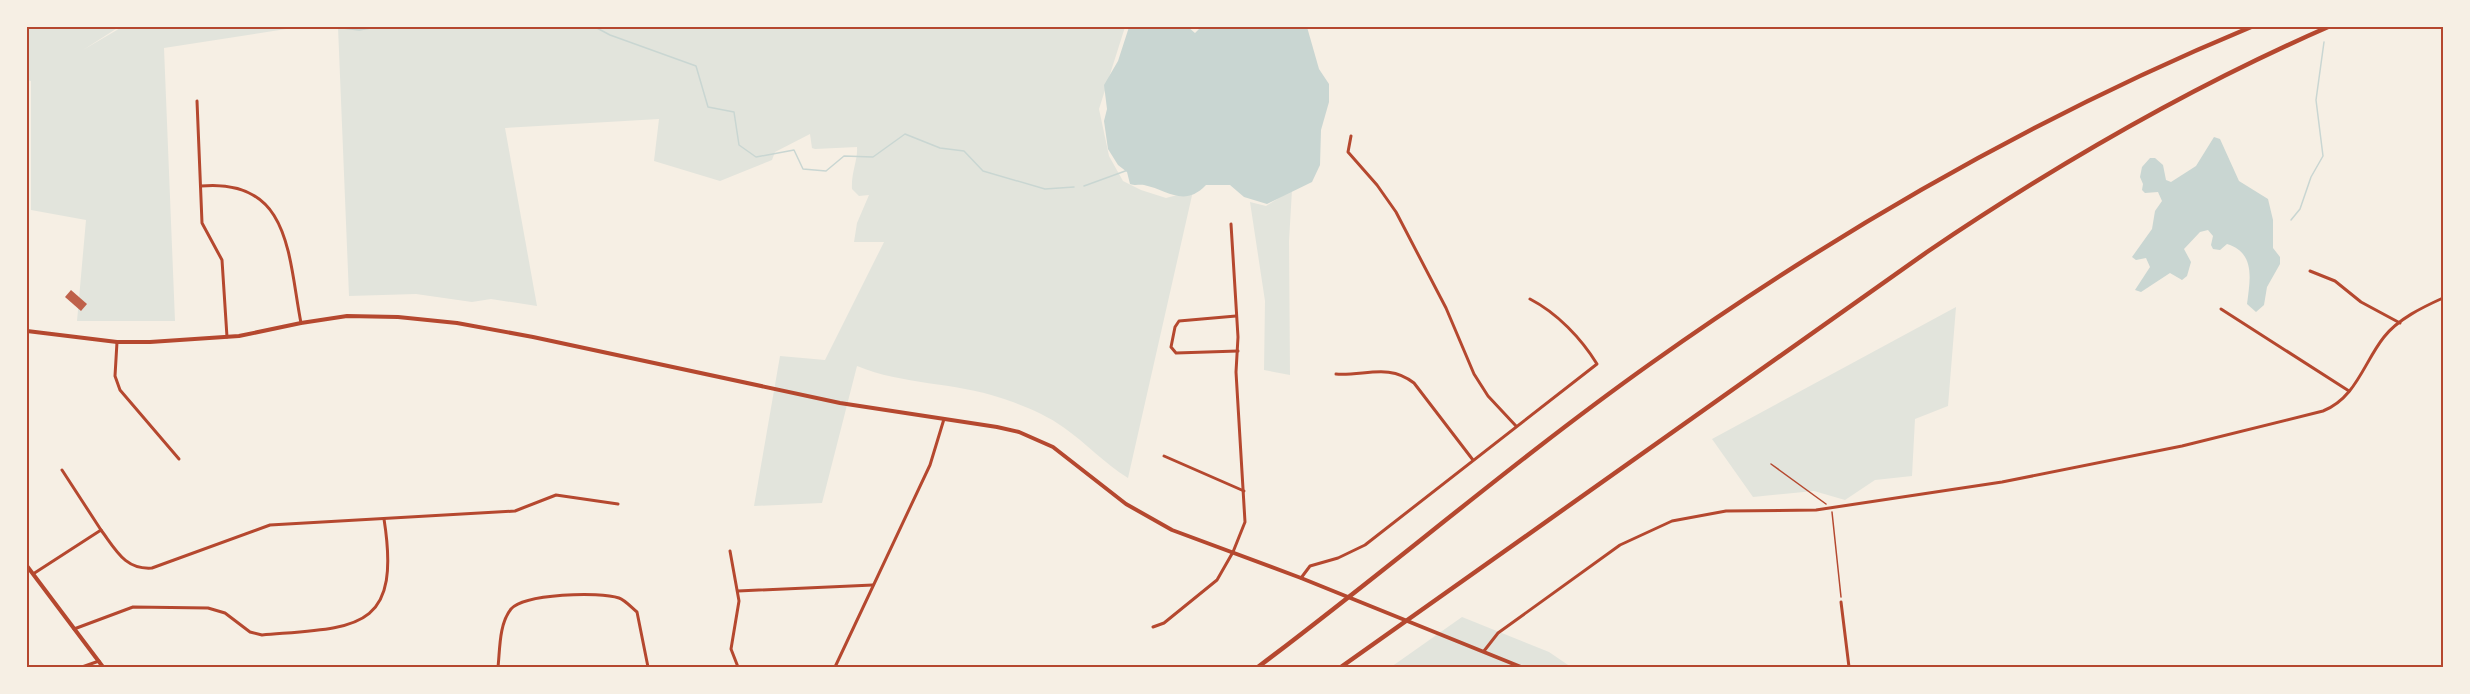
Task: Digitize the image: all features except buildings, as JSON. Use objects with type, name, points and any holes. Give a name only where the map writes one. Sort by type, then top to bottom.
[{"type":"highway","points":[[1258,667],[1332,607],[1651,363],[1753,293],[1870,219],[2042,125],[2184,56],[2252,27]]},
{"type":"highway","points":[[1341,667],[1927,252],[2005,200],[2131,124],[2221,76],[2328,27]]},
{"type":"main road","points":[[27,331],[117,342],[228,337],[301,323],[375,316],[457,323],[639,358],[791,394],[997,427],[1036,438],[1063,453],[1111,493],[1142,514],[1172,530],[1301,578],[1521,667]]},
{"type":"main road","points":[[27,566],[103,667]]},
{"type":"street","points":[[197,101],[202,223],[222,260],[228,337]]},
{"type":"street","points":[[1351,136],[1348,152],[1377,185],[1396,212],[1446,308],[1474,374],[1488,396],[1516,426]]},
{"type":"street","points":[[201,186],[238,186],[250,190],[267,204],[284,235],[301,323]]},
{"type":"street","points":[[1154,627],[1210,588],[1226,567],[1245,522],[1245,491],[1236,372],[1238,351],[1231,224]]},
{"type":"street","points":[[2310,270],[2335,281],[2361,302],[2400,323]]},
{"type":"street","points":[[1484,651],[1503,629],[1611,552],[1640,534],[1672,521],[1693,516],[1760,510],[1831,507],[2002,482],[2225,437],[2323,411],[2339,403],[2349,391],[2383,338],[2400,323],[2443,298]]},
{"type":"street","points":[[1301,578],[1310,566],[1338,558],[1365,545],[1597,364],[1593,356],[1550,311],[1530,299]]},
{"type":"street","points":[[2221,309],[2349,391]]},
{"type":"street","points":[[1236,316],[1179,321],[1174,327],[1173,351],[1238,351]]},
{"type":"street","points":[[117,342],[115,376],[120,390],[178,459]]},
{"type":"street","points":[[1336,374],[1384,370],[1406,376],[1414,383],[1473,460]]},
{"type":"street","points":[[835,667],[930,465],[944,417]]},
{"type":"street","points":[[1164,456],[1245,491]]},
{"type":"street","points":[[62,470],[123,560],[142,569],[152,568],[270,525],[514,511],[556,495],[618,504]]},
{"type":"street","points":[[74,629],[124,609],[144,607],[218,610],[250,632],[262,635],[347,627],[371,614],[384,591],[387,576],[384,519]]},
{"type":"street","points":[[33,574],[102,530]]},
{"type":"street","points":[[730,551],[738,591],[739,612],[731,649],[738,667]]},
{"type":"street","points":[[738,591],[873,585]]},
{"type":"street","points":[[498,667],[501,636],[506,618],[512,608],[527,599],[597,596],[620,598],[637,612],[648,667]]},
{"type":"street","points":[[1841,602],[1849,667]]},
{"type":"street","points":[[82,667],[99,661]]},
{"type":"path","points":[[1772,464],[1831,507],[1841,602]]},
{"type":"shaded area","points":[[27,27],[119,27],[83,50],[122,27],[299,27],[164,48],[175,321],[77,321],[86,220],[31,210],[31,81],[27,80]]},
{"type":"shaded area","points":[[338,27],[1125,27],[1099,109],[1109,156],[1123,181],[1141,190],[1166,198],[1193,191],[1128,478],[1063,427],[1025,407],[983,393],[892,377],[857,366],[822,503],[754,506],[780,356],[825,360],[884,242],[854,242],[857,223],[869,195],[859,196],[852,189],[857,147],[815,149],[812,148],[810,134],[775,152],[772,160],[720,181],[654,161],[659,119],[505,128],[537,306],[491,299],[472,302],[416,294],[349,296]]},
{"type":"shaded area","points":[[1129,27],[1188,27],[1195,33],[1201,27],[1307,27],[1319,69],[1329,84],[1329,102],[1321,130],[1320,165],[1312,182],[1267,204],[1244,197],[1230,185],[1206,185],[1190,195],[1176,196],[1153,187],[1130,184],[1127,172],[1118,165],[1108,149],[1104,121],[1107,109],[1104,85],[1118,61]]},
{"type":"shaded area","points":[[2214,137],[2220,139],[2239,181],[2268,199],[2273,220],[2273,248],[2280,257],[2280,264],[2267,287],[2264,305],[2256,312],[2247,304],[2250,277],[2243,254],[2227,244],[2220,250],[2213,249],[2211,245],[2213,236],[2208,230],[2200,232],[2184,249],[2191,262],[2187,276],[2182,280],[2170,273],[2141,292],[2135,290],[2150,267],[2146,258],[2136,260],[2132,257],[2152,229],[2155,211],[2162,201],[2158,192],[2145,193],[2142,190],[2143,184],[2140,177],[2142,167],[2150,158],[2155,158],[2163,165],[2166,180],[2171,182],[2196,166]]},
{"type":"shaded area","points":[[1292,190],[1289,241],[1290,375],[1264,370],[1265,301],[1250,202],[1266,206]]},
{"type":"shaded area","points":[[1956,307],[1948,406],[1915,419],[1912,476],[1875,480],[1845,500],[1814,491],[1753,497],[1712,439]]},
{"type":"shaded area","points":[[1462,617],[1549,652],[1571,667],[1391,667]]},
{"type":"waterway","points":[[334,27],[359,30],[377,27]]},
{"type":"waterway","points":[[595,27],[610,35],[696,66],[708,107],[734,112],[739,145],[756,157],[794,150],[803,169],[826,171],[844,156],[873,157],[905,134],[940,148],[964,151],[983,171],[1045,189],[1074,187]]},
{"type":"waterway","points":[[2291,220],[2300,209],[2311,177],[2323,156],[2316,100],[2324,42]]},
{"type":"waterway","points":[[1084,186],[1128,170]]}]
